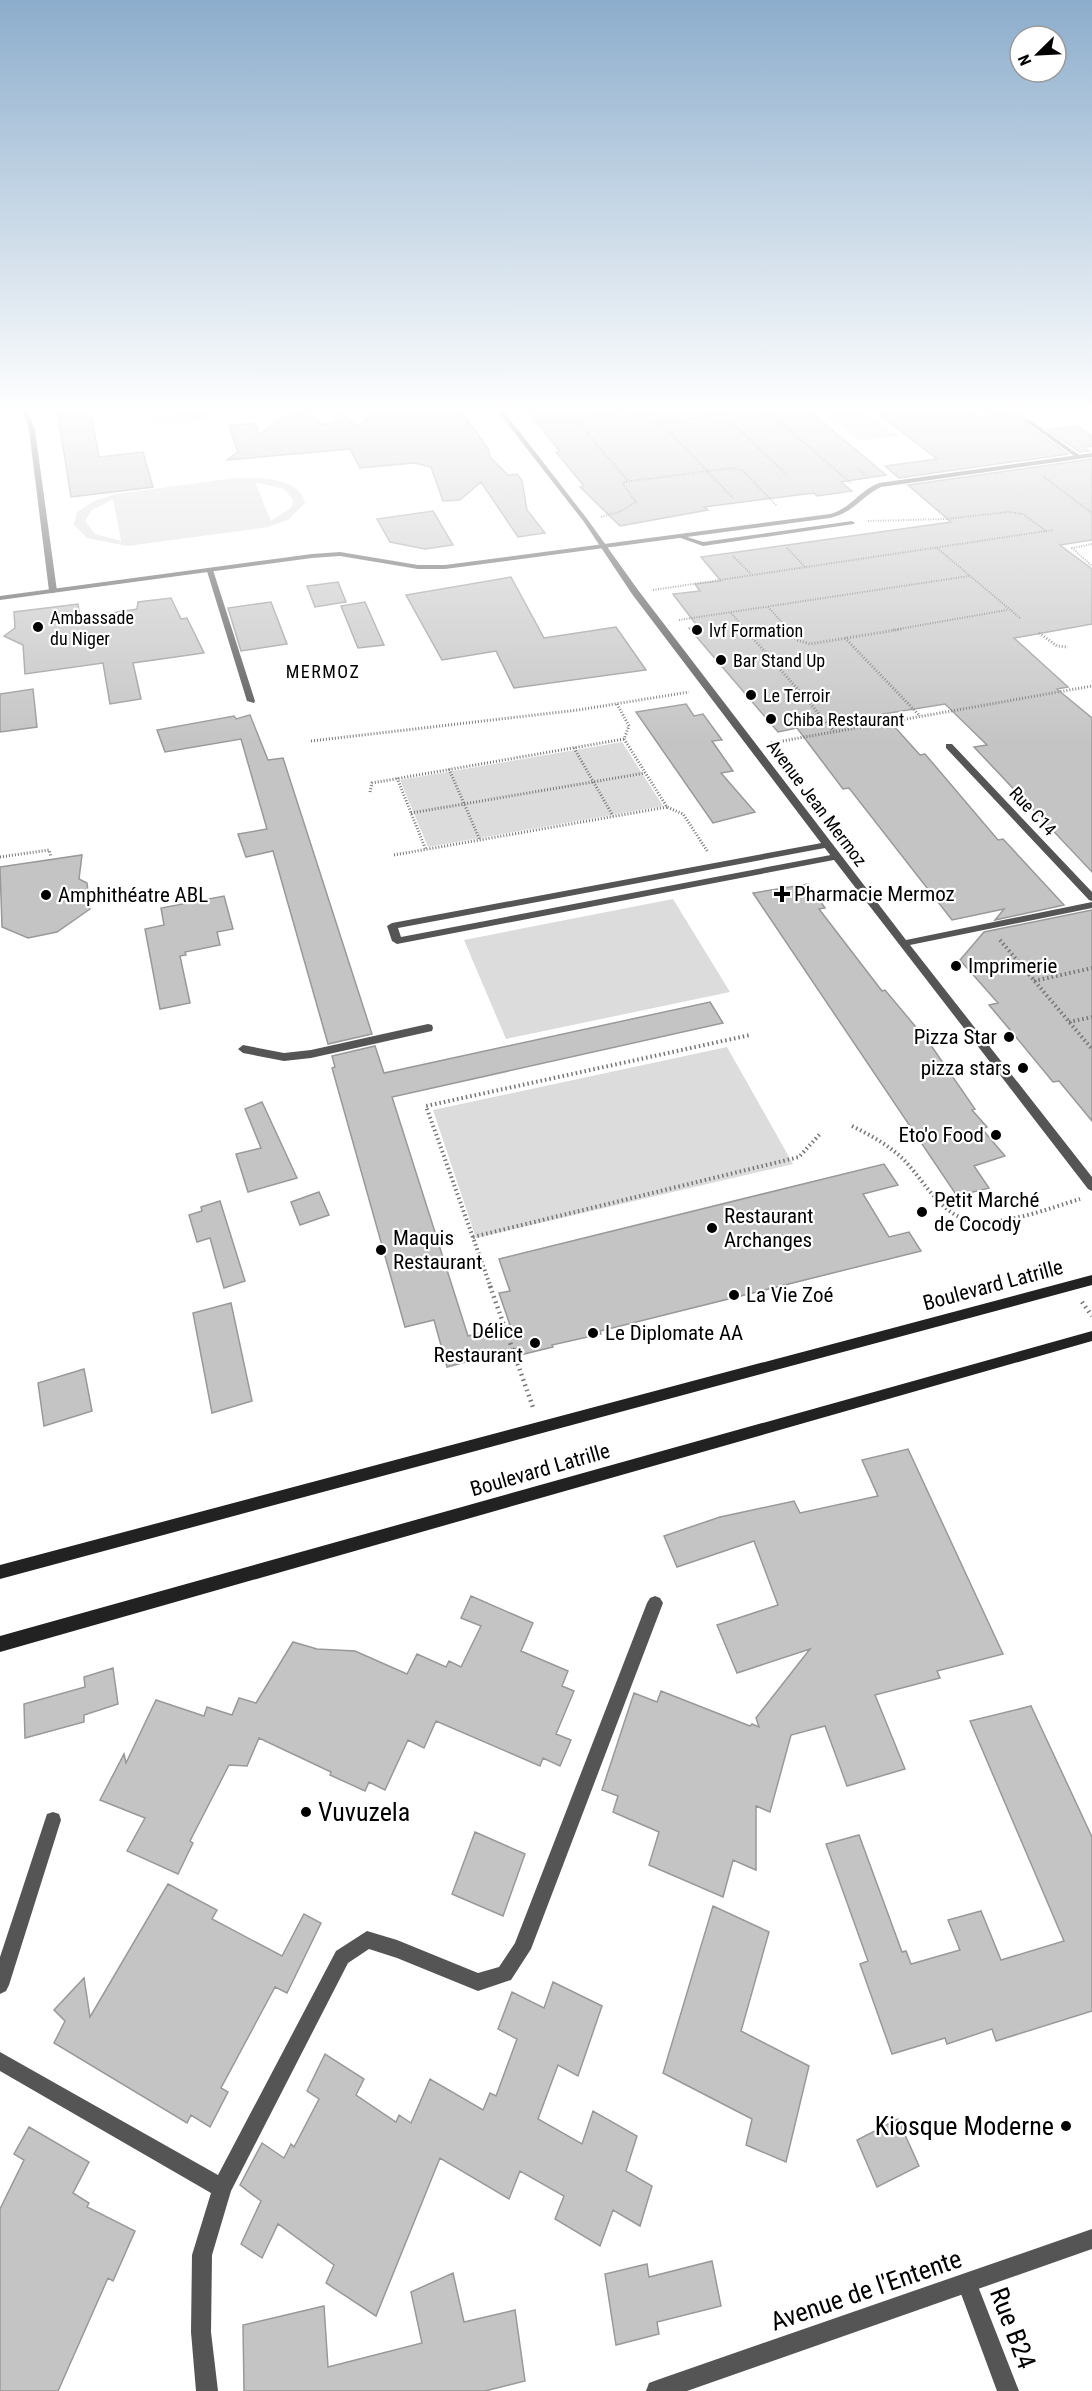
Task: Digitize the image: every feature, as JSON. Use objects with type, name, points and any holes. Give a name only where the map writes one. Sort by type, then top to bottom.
[{"type":"main road","name":"Boulevard Latrille","points":[[0,1572],[1092,1280]]},
{"type":"main road","name":"Boulevard Latrille","points":[[0,1644],[1092,1336]]},
{"type":"street","points":[[44,521],[53,591]]},
{"type":"street","name":"Avenue Jean Mermoz","points":[[586,521],[635,592],[708,689],[1092,1186]]},
{"type":"street","points":[[0,598],[339,554],[418,567],[445,567],[800,521]]},
{"type":"street","points":[[681,537],[700,544],[852,523]]},
{"type":"street","points":[[209,570],[250,701]]},
{"type":"street","name":"Rue C14","points":[[949,746],[1092,898]]},
{"type":"street","points":[[827,845],[392,926],[398,941],[836,857]]},
{"type":"street","points":[[905,943],[1092,905]]},
{"type":"street","points":[[243,1049],[285,1057],[311,1054],[428,1028]]},
{"type":"street","points":[[207,2391],[201,2332],[202,2255],[222,2188],[342,1957],[367,1940],[397,1949],[478,1982],[505,1974],[522,1949],[656,1603]]},
{"type":"street","points":[[0,1985],[52,1820]]},
{"type":"street","points":[[0,2061],[222,2188]]},
{"type":"street","name":"Avenue de l'Entente","points":[[657,2391],[1092,2239]]},
{"type":"street","name":"Rue B24","points":[[967,2283],[1008,2391]]},
{"type":"path","points":[[852,523],[909,521]]},
{"type":"path","points":[[1032,521],[1046,531]]},
{"type":"path","points":[[635,592],[1053,530]]},
{"type":"path","points":[[773,535],[805,567]]},
{"type":"path","points":[[721,542],[751,575]]},
{"type":"path","points":[[1092,544],[1072,548],[1092,566]]},
{"type":"path","points":[[936,548],[1007,610],[1020,618]]},
{"type":"path","points":[[658,623],[969,576]]},
{"type":"path","points":[[768,607],[797,640],[803,643],[1000,613],[1007,610]]},
{"type":"path","points":[[731,613],[835,731]]},
{"type":"path","points":[[1039,633],[1057,646],[1068,647]]},
{"type":"path","points":[[845,638],[921,716]]},
{"type":"path","points":[[753,746],[1092,686]]},
{"type":"path","points":[[310,741],[578,710],[708,689]]},
{"type":"path","points":[[370,792],[372,783],[624,739],[629,734],[630,726],[617,704]]},
{"type":"path","points":[[624,739],[667,807]]},
{"type":"path","points":[[573,748],[613,816]]},
{"type":"path","points":[[449,769],[480,840]]},
{"type":"path","points":[[411,813],[645,773]]},
{"type":"path","points":[[397,778],[426,849]]},
{"type":"path","points":[[394,855],[667,807],[683,814],[716,865]]},
{"type":"path","points":[[0,857],[49,850],[51,857]]},
{"type":"path","points":[[988,926],[1092,1049]]},
{"type":"path","points":[[1034,981],[1092,968]]},
{"type":"path","points":[[1069,1022],[1092,1017]]},
{"type":"path","points":[[540,1428],[426,1106],[750,1035]]},
{"type":"path","points":[[852,1126],[883,1142],[904,1160],[954,1214],[968,1220],[985,1222],[1082,1199]]},
{"type":"path","points":[[472,1237],[799,1157],[820,1134]]},
{"type":"shaded area","points":[[75,521],[85,521],[95,534],[121,541],[117,521],[285,521],[268,527],[128,546],[87,538],[74,525]]},
{"type":"shaded area","points":[[622,742],[663,806],[428,847],[400,780]]},
{"type":"shaded area","points":[[673,899],[730,992],[506,1039],[464,940]]},
{"type":"shaded area","points":[[727,1047],[793,1164],[476,1238],[433,1110]]},
{"type":"building","points":[[378,521],[439,521],[453,545],[425,549],[390,542]]},
{"type":"building","points":[[507,521],[535,521],[545,533],[518,537]]},
{"type":"building","points":[[614,521],[650,521],[620,526]]},
{"type":"building","points":[[949,521],[1092,521],[1092,540],[1060,545],[1092,569],[1092,624],[1014,638],[1068,687],[1057,689],[1092,718],[1092,872],[974,747],[987,745],[945,704],[883,714],[920,755],[925,754],[998,840],[1003,839],[1064,905],[995,920],[1004,909],[952,920],[849,788],[843,789],[797,728],[778,732],[689,628],[698,627],[673,594],[700,591],[695,584],[721,581],[701,557],[951,522]]},
{"type":"building","points":[[511,577],[544,638],[616,627],[646,670],[514,688],[496,651],[442,660],[406,595]]},
{"type":"building","points":[[338,582],[346,602],[315,607],[307,586]]},
{"type":"building","points":[[171,598],[181,619],[187,618],[204,653],[133,663],[141,699],[110,704],[103,663],[25,674],[23,645],[4,636],[15,628],[14,612],[78,604],[80,618],[137,609],[138,602]]},
{"type":"building","points":[[271,602],[287,644],[241,651],[228,608]]},
{"type":"building","points":[[365,602],[384,645],[358,648],[341,606]]},
{"type":"building","points":[[33,689],[37,727],[0,732],[0,694]]},
{"type":"building","points":[[686,704],[694,716],[703,714],[722,740],[712,741],[733,771],[721,773],[755,812],[713,823],[636,712]]},
{"type":"building","points":[[250,715],[268,760],[283,758],[372,1034],[328,1044],[273,851],[246,857],[238,834],[267,829],[241,739],[165,752],[157,730]]},
{"type":"building","name":"Amphithéatre ABL","points":[[82,855],[79,879],[87,883],[90,909],[57,932],[28,938],[2,927],[0,867]]},
{"type":"building","points":[[808,884],[825,908],[819,909],[882,991],[885,990],[930,1044],[975,1109],[972,1110],[987,1127],[982,1129],[1005,1156],[974,1166],[989,1188],[957,1196],[753,893]]},
{"type":"building","points":[[224,896],[233,929],[217,932],[220,945],[185,952],[186,955],[180,956],[190,1003],[160,1009],[145,929],[164,925],[161,908]]},
{"type":"building","points":[[1092,910],[1092,1121],[1059,1081],[1053,1082],[989,1005],[998,1003],[960,960],[984,932]]},
{"type":"building","points":[[710,1002],[723,1023],[392,1097],[468,1336],[510,1325],[499,1293],[510,1291],[499,1259],[884,1164],[898,1185],[863,1194],[889,1237],[909,1232],[921,1251],[600,1331],[601,1334],[552,1345],[553,1347],[520,1355],[518,1348],[447,1367],[434,1320],[405,1327],[332,1068],[335,1067],[332,1056],[375,1046],[384,1073]]},
{"type":"building","points":[[262,1102],[297,1178],[248,1192],[236,1154],[261,1148],[245,1109]]},
{"type":"building","points":[[319,1192],[329,1215],[300,1225],[291,1202]]},
{"type":"building","points":[[220,1201],[245,1281],[224,1288],[210,1238],[197,1242],[189,1215],[202,1211],[201,1207]]},
{"type":"building","points":[[231,1303],[252,1401],[212,1413],[193,1313]]},
{"type":"building","points":[[84,1369],[92,1411],[44,1426],[38,1383]]},
{"type":"building","points":[[908,1449],[1003,1654],[937,1671],[940,1678],[875,1695],[905,1769],[847,1786],[825,1726],[791,1735],[770,1812],[756,1806],[756,1870],[733,1860],[723,1897],[649,1865],[659,1832],[613,1812],[618,1796],[602,1790],[634,1693],[657,1702],[661,1691],[750,1726],[752,1724],[759,1727],[756,1718],[810,1649],[737,1673],[717,1625],[778,1605],[754,1541],[677,1567],[664,1536],[720,1517],[794,1501],[800,1513],[878,1496],[862,1460]]},
{"type":"building","points":[[471,1596],[533,1623],[521,1651],[568,1671],[562,1686],[574,1691],[556,1734],[571,1740],[560,1766],[543,1758],[540,1766],[436,1721],[424,1748],[408,1740],[385,1790],[369,1782],[365,1791],[259,1738],[247,1766],[229,1765],[190,1841],[193,1843],[178,1874],[127,1851],[145,1818],[100,1800],[124,1754],[126,1763],[156,1700],[204,1716],[207,1707],[232,1715],[239,1698],[256,1703],[293,1642],[317,1649],[355,1651],[407,1674],[417,1654],[446,1667],[449,1661],[461,1667],[481,1626],[461,1618]]},
{"type":"building","points":[[113,1668],[118,1704],[84,1715],[84,1722],[25,1738],[24,1704],[85,1687],[84,1677]]},
{"type":"building","points":[[1031,1706],[1092,1837],[1092,2011],[996,2041],[992,2029],[947,2044],[945,2038],[892,2054],[860,1964],[868,1961],[826,1844],[859,1835],[902,1952],[906,1951],[911,1964],[960,1950],[948,1920],[981,1911],[1001,1960],[1064,1941],[970,1721]]},
{"type":"building","points":[[475,1832],[525,1854],[503,1916],[452,1894]]},
{"type":"building","points":[[168,1884],[217,1910],[212,1919],[282,1956],[304,1914],[321,1923],[287,1993],[275,1987],[221,2088],[228,2092],[210,2127],[191,2115],[187,2123],[54,2043],[65,2021],[54,2010],[84,1978],[90,2017]]},
{"type":"building","points":[[713,1906],[769,1932],[741,2031],[809,2066],[786,2162],[746,2145],[752,2119],[663,2073]]},
{"type":"building","points":[[553,1982],[602,2006],[578,2076],[558,2065],[538,2119],[582,2144],[593,2111],[637,2136],[626,2171],[652,2186],[640,2226],[613,2210],[600,2246],[555,2219],[564,2196],[520,2171],[509,2199],[440,2158],[376,2316],[326,2283],[334,2265],[278,2224],[262,2258],[241,2244],[261,2201],[240,2185],[262,2143],[284,2158],[291,2144],[294,2147],[319,2099],[307,2091],[325,2054],[364,2079],[356,2095],[396,2122],[399,2115],[411,2123],[430,2079],[483,2110],[490,2093],[496,2096],[517,2039],[498,2029],[512,1992],[544,2008]]},
{"type":"building","points":[[898,2119],[919,2166],[877,2187],[857,2140]]},
{"type":"building","points":[[29,2127],[89,2162],[73,2193],[89,2203],[87,2207],[135,2231],[113,2281],[108,2278],[58,2391],[0,2391],[0,2209],[24,2160],[14,2154]]},
{"type":"building","points":[[712,2261],[721,2306],[657,2322],[659,2334],[616,2345],[605,2274],[647,2264],[649,2277]]},
{"type":"building","points":[[453,2273],[464,2322],[515,2310],[525,2381],[485,2391],[244,2391],[243,2325],[324,2306],[328,2367],[422,2343],[411,2292]]},
{"type":"place","name":"Ambassade du Niger","points":[[38,627]]},
{"type":"place","name":"lvf Formation","points":[[697,630]]},
{"type":"place","name":"Bar Stand Up","points":[[721,660]]},
{"type":"place","name":"Le Terroir","points":[[751,695]]},
{"type":"place","name":"Chiba Restaurant","points":[[771,719]]},
{"type":"place","name":"Pharmacie Mermoz","points":[[782,894]]},
{"type":"place","name":"Amphithéatre ABL","points":[[46,895]]},
{"type":"place","name":"Imprimerie","points":[[956,966]]},
{"type":"place","name":"Pizza Star","points":[[1009,1037]]},
{"type":"place","name":"pizza stars","points":[[1023,1068]]},
{"type":"place","name":"Eto'o Food","points":[[996,1135]]},
{"type":"place","name":"Petit Marché de Cocody","points":[[922,1212]]},
{"type":"place","name":"Restaurant Archanges","points":[[712,1228]]},
{"type":"place","name":"Maquis Restaurant","points":[[381,1250]]},
{"type":"place","name":"La Vie Zoé","points":[[734,1295]]},
{"type":"place","name":"Le Diplomate AA","points":[[593,1333]]},
{"type":"place","name":"Délice Restaurant","points":[[535,1343]]},
{"type":"place","name":"Vuvuzela","points":[[306,1812]]},
{"type":"place","name":"Kiosque Moderne","points":[[1066,2126]]},
{"type":"district","name":"MERMOZ","points":[[323,671]]}]
